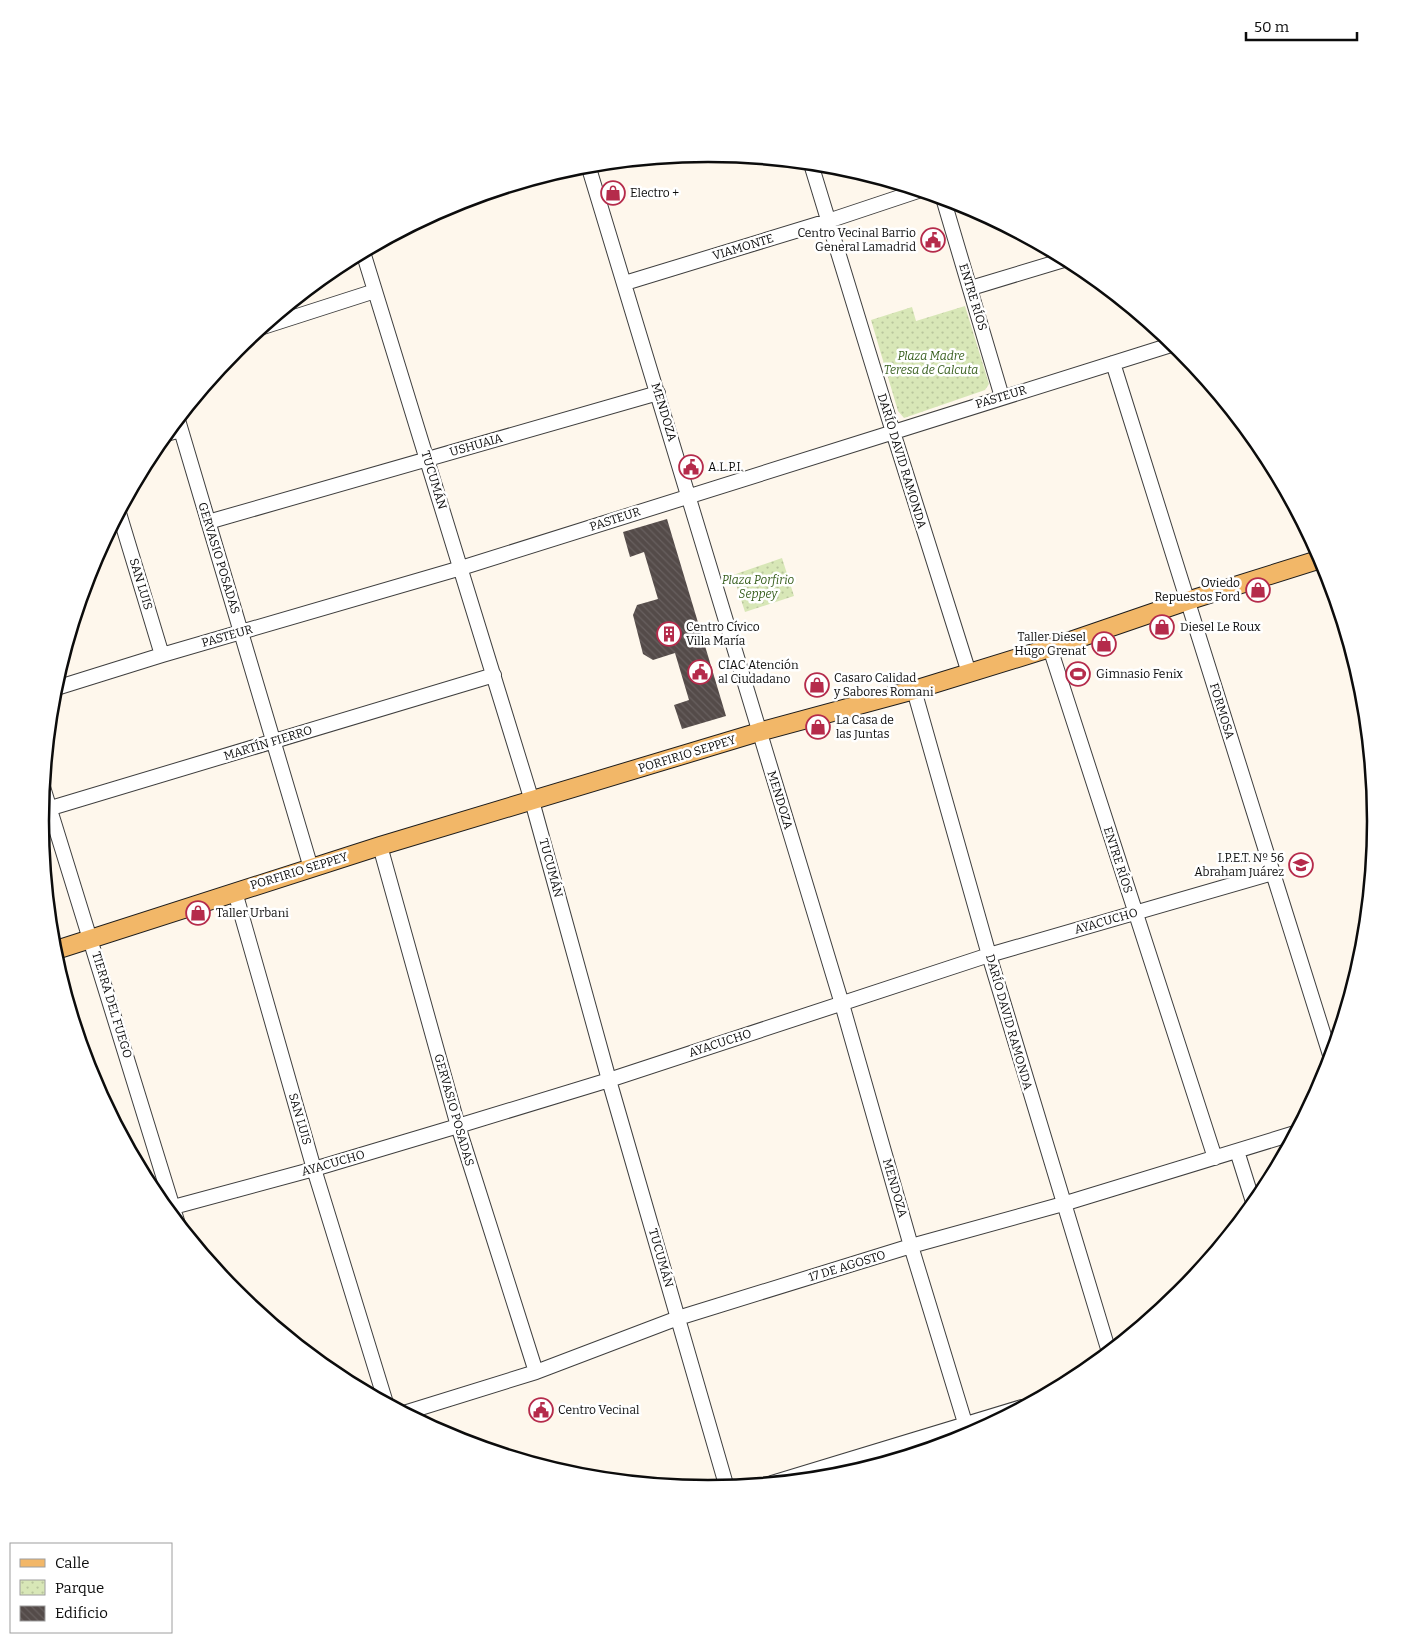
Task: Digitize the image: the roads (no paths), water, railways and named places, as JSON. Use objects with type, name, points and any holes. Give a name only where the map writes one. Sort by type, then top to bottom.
[{"type":"main road","name":"PORFIRIO SEPPEY","points":[[61,949],[380,846],[759,732],[914,690],[1050,648],[1187,601],[1313,561]]},
{"type":"street","name":"DARÍO DAVID RAMONDA","points":[[813,171],[969,673]]},
{"type":"street","name":"MENDOZA","points":[[591,173],[842,1004],[911,1246],[966,1428]]},
{"type":"street","name":"VIAMONTE","points":[[625,283],[909,194]]},
{"type":"street","name":"ENTRE RÍOS","points":[[946,207],[1002,396]]},
{"type":"street","name":"TUCUMÁN","points":[[365,259],[532,801],[609,1080],[725,1480]]},
{"type":"street","points":[[971,288],[1057,263]]},
{"type":"street","points":[[279,321],[375,291]]},
{"type":"street","name":"PASTEUR","points":[[63,686],[162,654],[461,568],[1002,396],[1165,347]]},
{"type":"street","name":"FORMOSA","points":[[1113,363],[1327,1046]]},
{"type":"street","name":"USHUAIA","points":[[208,522],[658,393]]},
{"type":"street","name":"GERVASIO POSADAS","points":[[180,427],[311,868]]},
{"type":"street","name":"SAN LUIS","points":[[122,521],[162,654]]},
{"type":"street","name":"ENTRE RÍOS","points":[[1050,648],[1215,1158]]},
{"type":"street","name":"MARTÍN FIERRO","points":[[49,809],[494,675]]},
{"type":"street","name":"DARÍO DAVID RAMONDA","points":[[914,690],[989,955],[1107,1346]]},
{"type":"street","name":"TIERRA DEL FUEGO","points":[[49,821],[91,940],[167,1198]]},
{"type":"street","name":"GERVASIO POSADAS","points":[[380,846],[458,1126],[536,1372]]},
{"type":"street","name":"AYACUCHO","points":[[174,1207],[314,1169],[458,1126],[609,1080],[989,955],[1273,873]]},
{"type":"street","name":"SAN LUIS","points":[[235,892],[314,1169],[384,1395]]},
{"type":"street","name":"17 DE AGOSTO","points":[[412,1411],[536,1372],[678,1318],[911,1246],[1063,1204],[1287,1136]]},
{"type":"street","points":[[1237,1151],[1251,1195]]},
{"type":"street","points":[[813,1472],[951,1434]]},
{"type":"place","name":"Electro +","points":[[613,193]]},
{"type":"place","name":"Centro Vecinal Barrio General Lamadrid","points":[[933,240]]},
{"type":"place","name":"A.L.P.I.","points":[[691,467]]},
{"type":"place","name":"Oviedo Repuestos Ford","points":[[1258,590]]},
{"type":"place","name":"Diesel Le Roux","points":[[1162,627]]},
{"type":"place","name":"Centro Cívico Villa María","points":[[669,634]]},
{"type":"place","name":"Taller Diesel Hugo Grenat","points":[[1104,644]]},
{"type":"place","name":"CIAC Atención al Ciudadano","points":[[700,672]]},
{"type":"place","name":"Gimnasio Fenix","points":[[1078,674]]},
{"type":"place","name":"Casaro Calidad y Sabores Romani","points":[[817,685]]},
{"type":"place","name":"La Casa de las Juntas","points":[[818,727]]},
{"type":"place","name":"I.P.E.T. Nº 56 Abraham Juárez","points":[[1301,865]]},
{"type":"place","name":"Taller Urbani","points":[[198,913]]},
{"type":"place","name":"Centro Vecinal","points":[[541,1410]]},
{"type":"park label","name":"Plaza Madre Teresa de Calcuta","points":[[931,363]]},
{"type":"park label","name":"Plaza Porfirio Seppey","points":[[758,587]]}]
